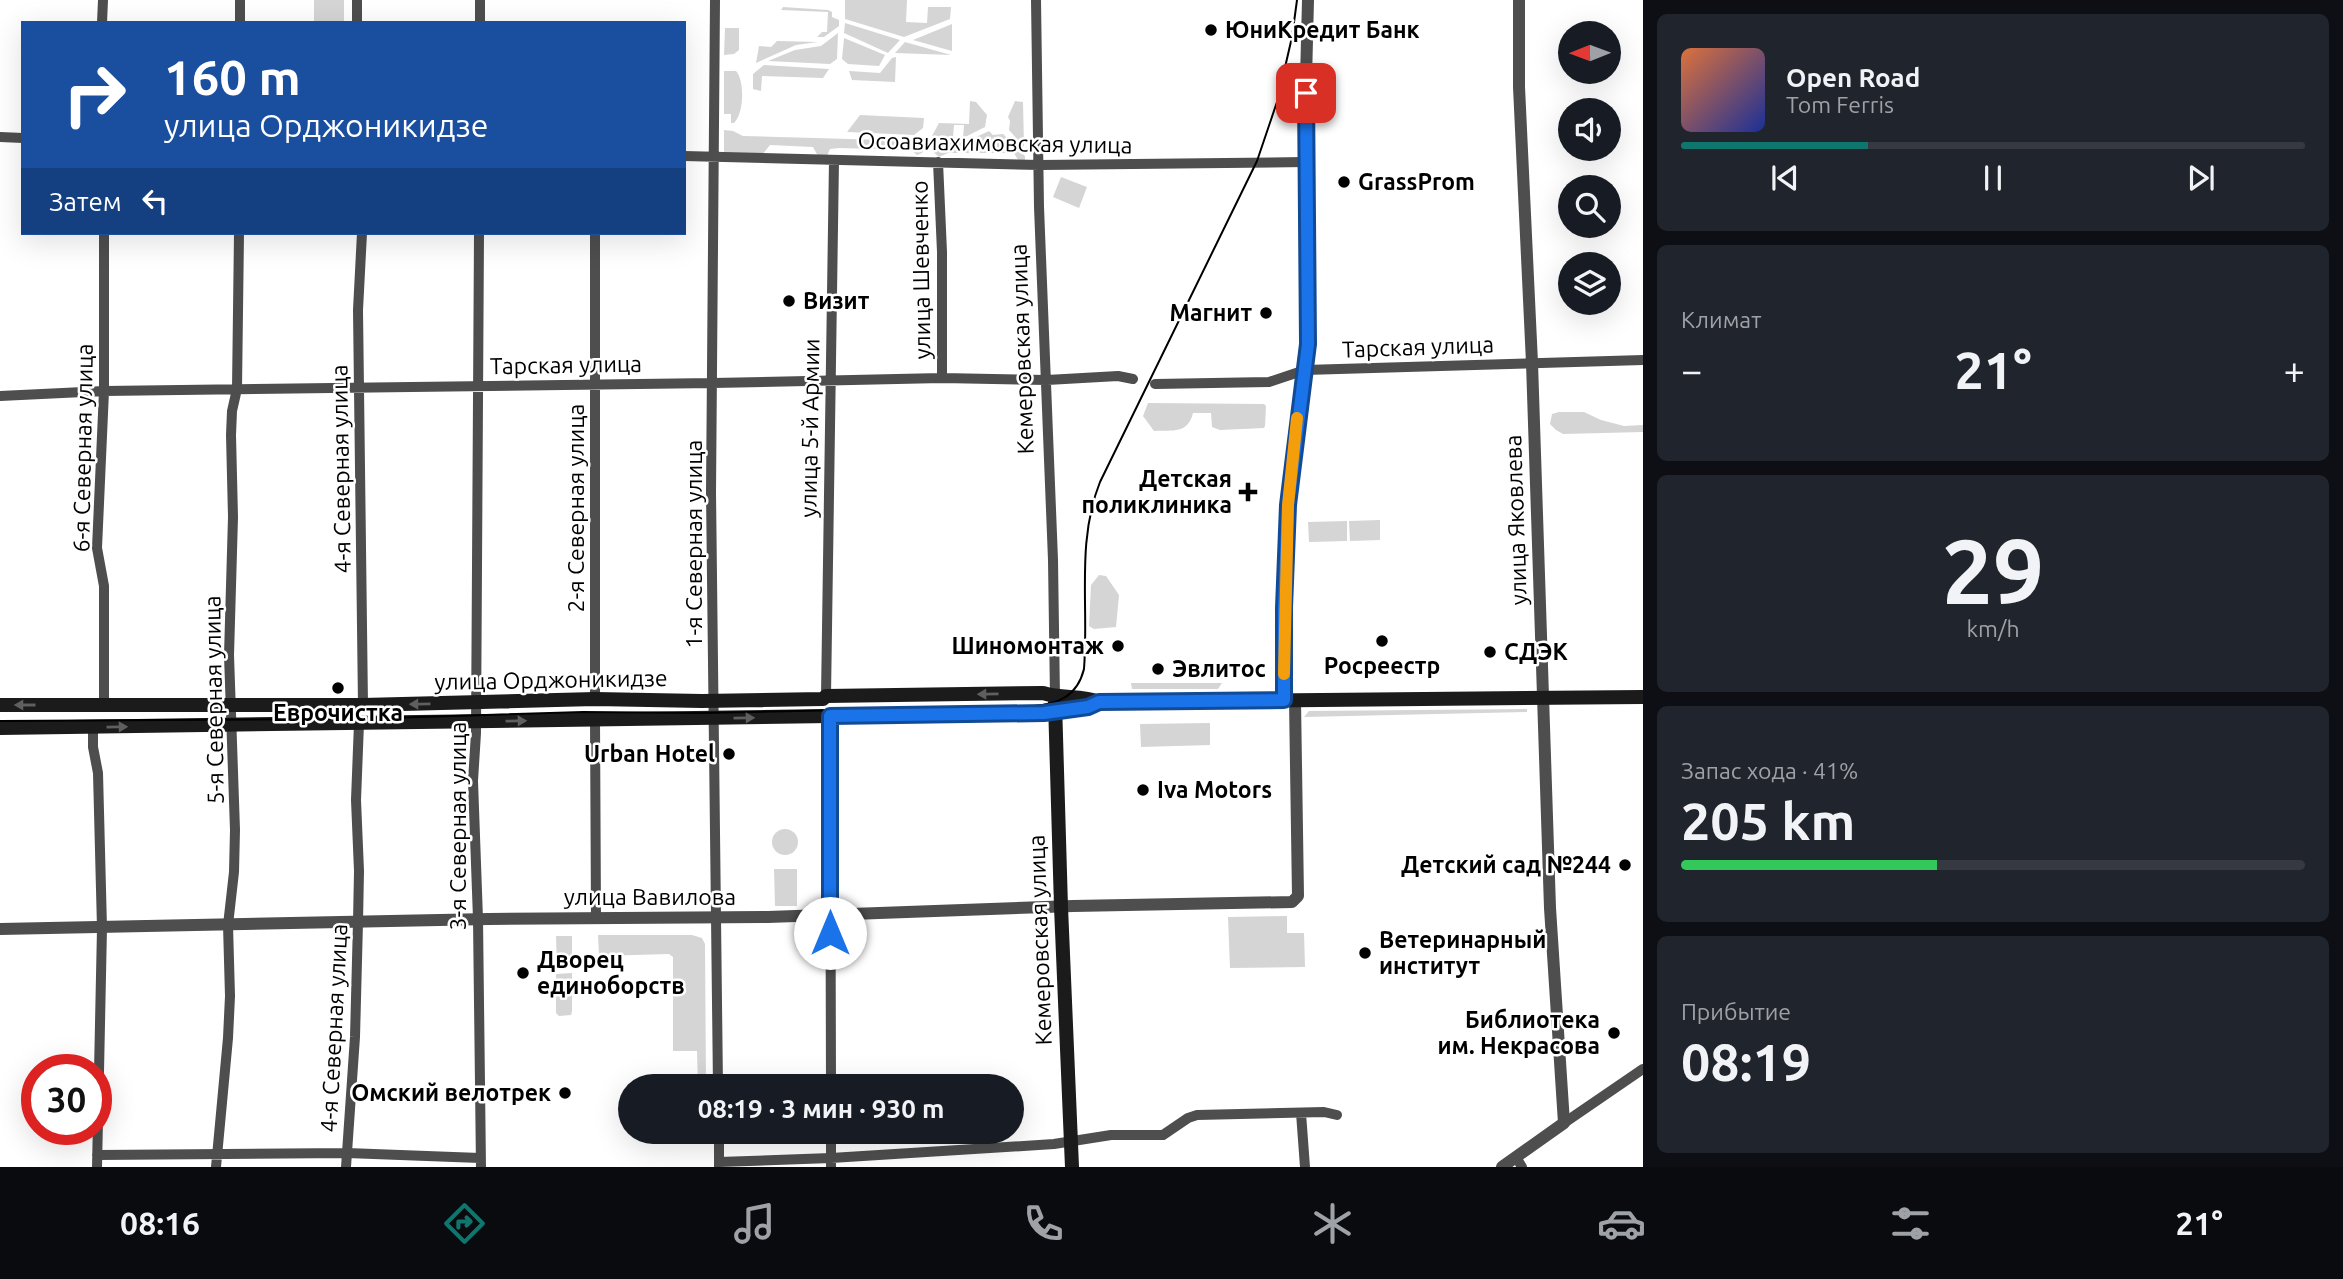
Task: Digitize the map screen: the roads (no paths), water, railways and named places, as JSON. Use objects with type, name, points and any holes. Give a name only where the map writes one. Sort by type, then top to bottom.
[{"type":"main road","name":"улица Орджоникидзе","points":[[0,705],[363,705],[596,699],[714,701],[823,699],[826,696],[1044,693],[1056,704]]},
{"type":"main road","name":"улица Орджоникидзе","points":[[0,728],[830,716],[1056,704],[1084,697],[1099,702],[1643,697]]},
{"type":"main road","name":"Кемеровская улица","points":[[1056,704],[1072,1167]]},
{"type":"street","points":[[102,21],[103,0]]},
{"type":"street","points":[[240,0],[240,21]]},
{"type":"street","points":[[357,0],[357,21]]},
{"type":"street","points":[[480,0],[480,21]]},
{"type":"street","name":"1-я Северная улица","points":[[715,0],[711,492],[718,1074]]},
{"type":"street","name":"Кемеровская улица","points":[[1036,0],[1056,704]]},
{"type":"street","points":[[1290,700],[1284,608],[1288,505],[1308,344],[1308,0]]},
{"type":"street","name":"улица Яковлева","points":[[1518,0],[1550,908],[1564,1123]]},
{"type":"street","points":[[0,137],[21,138]]},
{"type":"street","name":"Осоавиахимовская улица","points":[[686,156],[1040,164],[1306,162]]},
{"type":"street","name":"улица 5-й Армии","points":[[826,696],[834,160]]},
{"type":"street","name":"улица Шевченко","points":[[938,162],[942,252],[942,378]]},
{"type":"street","name":"6-я Северная улица","points":[[104,235],[104,391],[97,548],[104,586],[104,705]]},
{"type":"street","name":"5-я Северная улица","points":[[216,1167],[230,996],[228,925],[234,873],[229,654],[233,517],[231,435],[232,411],[237,390],[239,235]]},
{"type":"street","name":"4-я Северная улица","points":[[362,235],[358,310],[363,705]]},
{"type":"street","name":"3-я Северная улица","points":[[479,235],[477,703],[473,780],[478,919],[480,1162]]},
{"type":"street","name":"2-я Северная улица","points":[[596,235],[596,699]]},
{"type":"street","name":"Тарская улица","points":[[1155,384],[1269,382],[1305,370],[1643,360]]},
{"type":"street","name":"Тарская улица","points":[[0,396],[104,391],[942,378],[1047,380],[1118,376],[1133,379]]},
{"type":"street","name":"улица Вавилова","points":[[0,929],[830,915],[1061,906],[1292,902],[1298,896],[1290,700]]},
{"type":"street","points":[[830,716],[831,1074]]},
{"type":"street","points":[[595,720],[596,918]]},
{"type":"street","name":"4-я Северная улица","points":[[346,1167],[355,1037],[359,723]]},
{"type":"street","points":[[93,727],[93,747],[98,774],[102,928],[97,1167]]},
{"type":"street","points":[[1502,1167],[1519,1162],[1564,1123],[1643,1069]]},
{"type":"street","points":[[1301,1113],[1305,1167]]},
{"type":"street","points":[[719,1144],[719,1164],[831,1162],[1071,1142],[1111,1136],[1163,1135],[1197,1115],[1336,1115]]},
{"type":"street","points":[[831,1144],[831,1162]]},
{"type":"street","points":[[97,1154],[347,1153],[480,1162]]},
{"type":"tram line","points":[[0,721],[354,719],[583,712],[702,713],[1032,706],[1058,701],[1077,686],[1084,669],[1086,551],[1088,528],[1100,482],[1257,161],[1277,102],[1292,37],[1297,0]]},
{"type":"place","name":"ЮниКредит Банк","points":[[1211,30]]},
{"type":"place","name":"GrassProm","points":[[1344,182]]},
{"type":"place","name":"Визит","points":[[789,301]]},
{"type":"place","name":"Магнит","points":[[1266,313]]},
{"type":"place","name":"Детская поликлиника","points":[[1248,492]]},
{"type":"place","name":"Росреестр","points":[[1382,641]]},
{"type":"place","name":"Шиномонтаж","points":[[1118,646]]},
{"type":"place","name":"СДЭК","points":[[1490,652]]},
{"type":"place","name":"Эвлитос","points":[[1158,669]]},
{"type":"place","name":"Еврочистка","points":[[338,688]]},
{"type":"place","name":"Urban Hotel","points":[[729,754]]},
{"type":"place","name":"Iva Motors","points":[[1143,790]]},
{"type":"place","name":"Детский сад №244","points":[[1625,865]]},
{"type":"place","name":"Ветеринарный институт","points":[[1365,953]]},
{"type":"place","name":"Дворец единоборств","points":[[523,973]]},
{"type":"place","name":"Библиотека им. Некрасова","points":[[1614,1033]]},
{"type":"place","name":"Омский велотрек","points":[[565,1093]]}]
